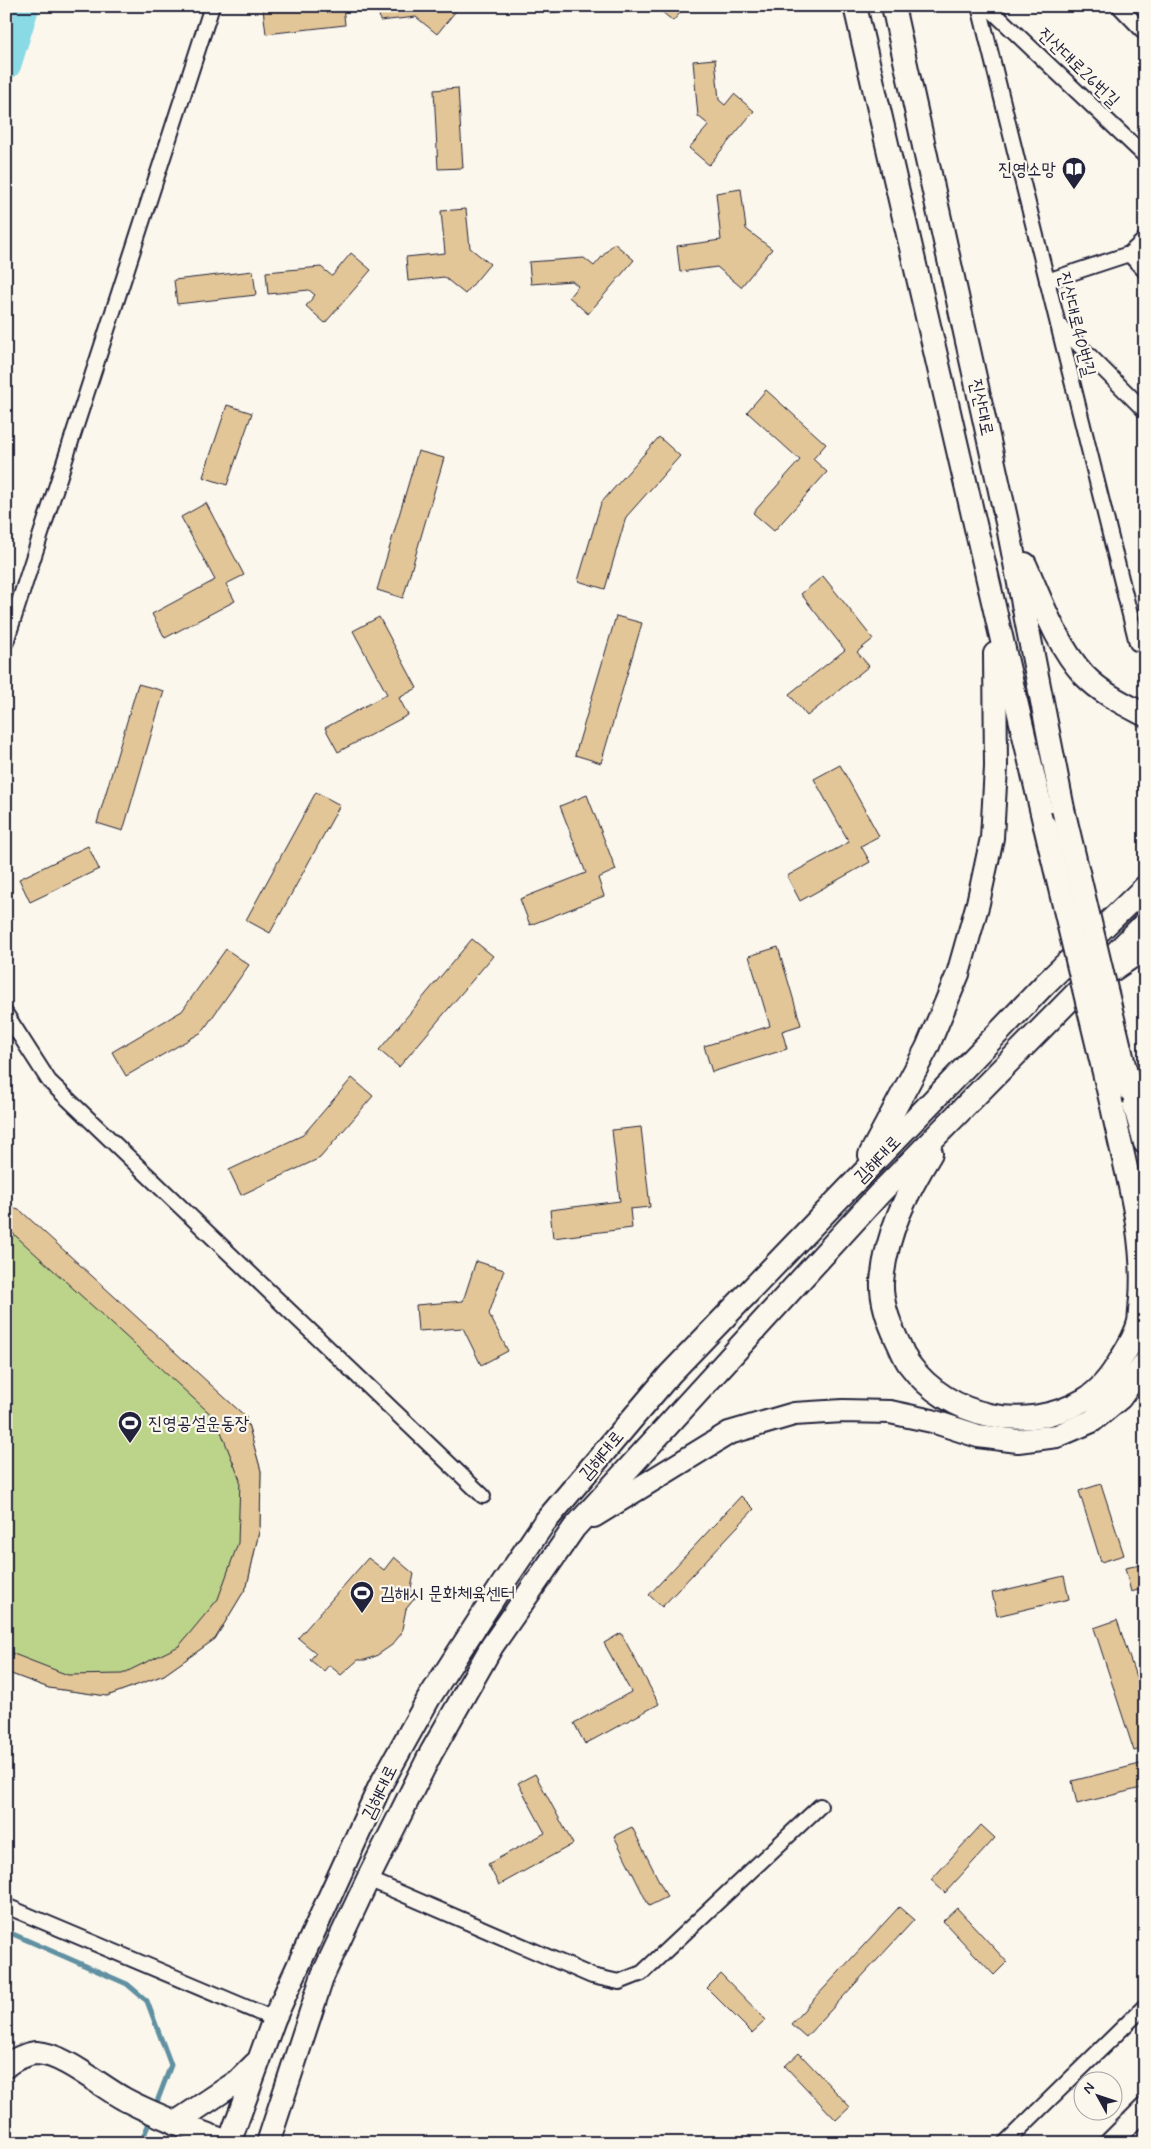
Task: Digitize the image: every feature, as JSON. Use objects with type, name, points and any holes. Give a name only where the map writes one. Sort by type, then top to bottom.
[{"type":"main road","name":"진산대로","points":[[855,6],[947,398],[994,613]]},
{"type":"main road","name":"진산대로","points":[[893,6],[1008,527],[1063,810],[1130,1090],[1145,1143]]},
{"type":"main road","points":[[1008,527],[1057,636],[1084,675],[1115,699],[1145,715]]},
{"type":"main road","points":[[949,1124],[915,1179],[891,1231],[882,1284],[888,1323],[908,1363],[931,1388],[954,1403],[983,1415],[1021,1419],[1055,1414],[1085,1400],[1109,1378],[1127,1350],[1139,1321],[1142,1283],[1140,1244],[1112,1106],[994,613]]},
{"type":"main road","points":[[857,1179],[928,1048],[958,974],[978,903],[992,838],[996,766],[994,613]]},
{"type":"main road","name":"김해대로","points":[[230,2143],[274,2019],[380,1786],[429,1698],[544,1523],[670,1374],[1045,984],[1145,887]]},
{"type":"main road","name":"김해대로","points":[[268,2143],[323,1975],[431,1753],[492,1646],[574,1528],[879,1194],[949,1124],[1066,1000],[1145,922]]},
{"type":"main road","points":[[1066,1000],[1145,948]]},
{"type":"main road","points":[[574,1528],[729,1433],[738,1430],[794,1414],[843,1411],[890,1412],[932,1421],[978,1436],[1018,1441],[1057,1436],[1092,1421],[1120,1398],[1145,1363]]},
{"type":"main road","points":[[6,2066],[10,2062],[37,2053],[58,2059],[173,2128],[230,2143]]},
{"type":"main road","points":[[173,2128],[238,2081],[260,2060]]},
{"type":"street","points":[[6,642],[212,6]]},
{"type":"street","name":"진산대로40번길","points":[[979,6],[1137,643],[1145,646]]},
{"type":"street","name":"진산대로26번길","points":[[987,6],[1145,156]]},
{"type":"street","points":[[1119,6],[1145,33]]},
{"type":"street","points":[[1047,280],[1129,254],[1145,239]]},
{"type":"street","points":[[1129,254],[1145,271]]},
{"type":"street","points":[[1058,324],[1145,411]]},
{"type":"street","points":[[6,1014],[49,1081],[483,1496]]},
{"type":"street","points":[[368,1880],[592,1976],[619,1982],[642,1973],[820,1806]]},
{"type":"street","points":[[6,1906],[274,2019]]},
{"type":"street","points":[[1005,2143],[1145,2006]]},
{"type":"street","points":[[1110,2143],[1145,2108]]},
{"type":"green space","name":"진영공설운동장","points":[[6,1205],[246,1417],[261,1471],[260,1527],[247,1586],[215,1639],[164,1675],[107,1696],[49,1688],[6,1672]]},
{"type":"building","points":[[291,6],[343,6],[345,25],[266,34],[263,9]]},
{"type":"building","points":[[378,6],[460,6],[437,34],[416,17],[380,21]]},
{"type":"building","points":[[547,6],[611,6],[548,13]]},
{"type":"building","points":[[655,6],[686,6],[673,21]]},
{"type":"building","points":[[715,59],[719,100],[725,105],[734,94],[754,111],[709,165],[689,148],[709,125],[698,116],[693,61]]},
{"type":"building","points":[[458,88],[463,168],[438,169],[434,90]]},
{"type":"building","points":[[741,189],[746,229],[772,249],[741,287],[717,267],[680,272],[677,246],[721,240],[716,193]]},
{"type":"building","points":[[466,209],[470,248],[490,264],[465,294],[444,277],[408,281],[406,257],[445,253],[441,211]]},
{"type":"building","points":[[614,243],[634,260],[588,314],[569,297],[578,286],[572,281],[531,284],[529,262],[584,258],[594,266]]},
{"type":"building","points":[[351,253],[371,270],[325,323],[306,306],[315,295],[309,290],[268,294],[266,272],[321,267],[332,276]]},
{"type":"building","points":[[253,271],[256,295],[177,304],[174,280]]},
{"type":"building","points":[[766,390],[826,444],[813,459],[827,472],[774,531],[753,513],[800,460],[747,412]]},
{"type":"building","points":[[227,405],[252,413],[227,485],[203,477]]},
{"type":"building","points":[[659,437],[680,456],[626,517],[605,589],[578,581],[601,503]]},
{"type":"building","points":[[418,451],[444,458],[403,598],[377,590]]},
{"type":"building","points":[[206,503],[244,575],[226,584],[235,601],[165,638],[152,614],[215,580],[181,517]]},
{"type":"building","points":[[823,576],[873,639],[857,652],[869,666],[807,716],[789,694],[845,650],[801,594]]},
{"type":"building","points":[[616,616],[642,623],[601,763],[575,755]]},
{"type":"building","points":[[379,617],[417,688],[399,698],[408,715],[338,752],[325,728],[387,694],[353,631]]},
{"type":"building","points":[[138,684],[164,691],[123,831],[97,823]]},
{"type":"building","points":[[840,765],[879,836],[861,846],[870,862],[800,901],[787,876],[849,842],[814,779]]},
{"type":"building","points":[[316,792],[340,805],[270,933],[246,920]]},
{"type":"building","points":[[587,795],[616,870],[598,878],[604,896],[530,925],[520,899],[586,873],[560,806]]},
{"type":"building","points":[[88,846],[99,869],[30,902],[19,879]]},
{"type":"building","points":[[472,939],[493,956],[399,1067],[379,1050]]},
{"type":"building","points":[[778,947],[801,1025],[782,1031],[787,1049],[712,1072],[704,1046],[770,1026],[749,956]]},
{"type":"building","points":[[226,949],[249,965],[202,1032],[126,1076],[112,1052],[182,1011]]},
{"type":"building","points":[[352,1078],[373,1096],[320,1158],[241,1195],[229,1170],[303,1135]]},
{"type":"building","points":[[641,1127],[650,1207],[630,1209],[632,1228],[553,1238],[550,1210],[620,1201],[612,1130]]},
{"type":"building","points":[[6,1205],[21,1211],[246,1417],[261,1471],[260,1527],[247,1586],[215,1639],[164,1675],[107,1696],[49,1688],[6,1672],[6,1651],[68,1675],[122,1674],[179,1646],[218,1599],[238,1543],[240,1480],[216,1419],[6,1227]]},
{"type":"building","points":[[476,1261],[504,1270],[489,1314],[508,1351],[481,1365],[463,1328],[418,1331],[416,1305],[463,1301]]},
{"type":"building","points":[[1101,1484],[1124,1555],[1101,1562],[1079,1491]]},
{"type":"building","points":[[741,1496],[754,1509],[662,1607],[649,1595]]},
{"type":"building","name":"김해시 문화체육센터","points":[[394,1557],[414,1574],[411,1588],[415,1598],[406,1609],[401,1634],[392,1645],[376,1656],[365,1660],[358,1660],[341,1675],[329,1665],[324,1671],[310,1660],[316,1653],[298,1638],[368,1558],[384,1570]]},
{"type":"building","points":[[1145,1564],[1145,1588],[1131,1592],[1125,1568]]},
{"type":"building","points":[[1064,1576],[1069,1599],[997,1616],[992,1593]]},
{"type":"building","points":[[1117,1620],[1145,1704],[1145,1748],[1134,1751],[1094,1628]]},
{"type":"building","points":[[621,1633],[659,1704],[585,1744],[574,1723],[631,1692],[604,1643]]},
{"type":"building","points":[[1144,1763],[1145,1787],[1077,1804],[1072,1781]]},
{"type":"building","points":[[535,1774],[573,1844],[499,1885],[488,1864],[545,1833],[518,1783]]},
{"type":"building","points":[[981,1825],[995,1838],[945,1893],[931,1880]]},
{"type":"building","points":[[632,1827],[667,1897],[649,1906],[614,1836]]},
{"type":"building","points":[[899,1907],[914,1920],[806,2037],[791,2024]]},
{"type":"building","points":[[957,1908],[1007,1962],[994,1975],[943,1921]]},
{"type":"building","points":[[721,1974],[766,2020],[752,2033],[707,1988]]},
{"type":"building","points":[[799,2053],[850,2107],[836,2120],[785,2066]]},
{"type":"waterway","points":[[6,64],[24,6]]},
{"type":"waterway","points":[[6,1931],[127,1984],[147,2001],[171,2065],[155,2107]]},
{"type":"waterway","points":[[141,2143],[151,2118]]},
{"type":"place","name":"진영소망","points":[[1074,190]]},
{"type":"place","name":"진영공설운동장","points":[[130,1444]]},
{"type":"place","name":"김해시 문화체육센터","points":[[362,1614]]}]
